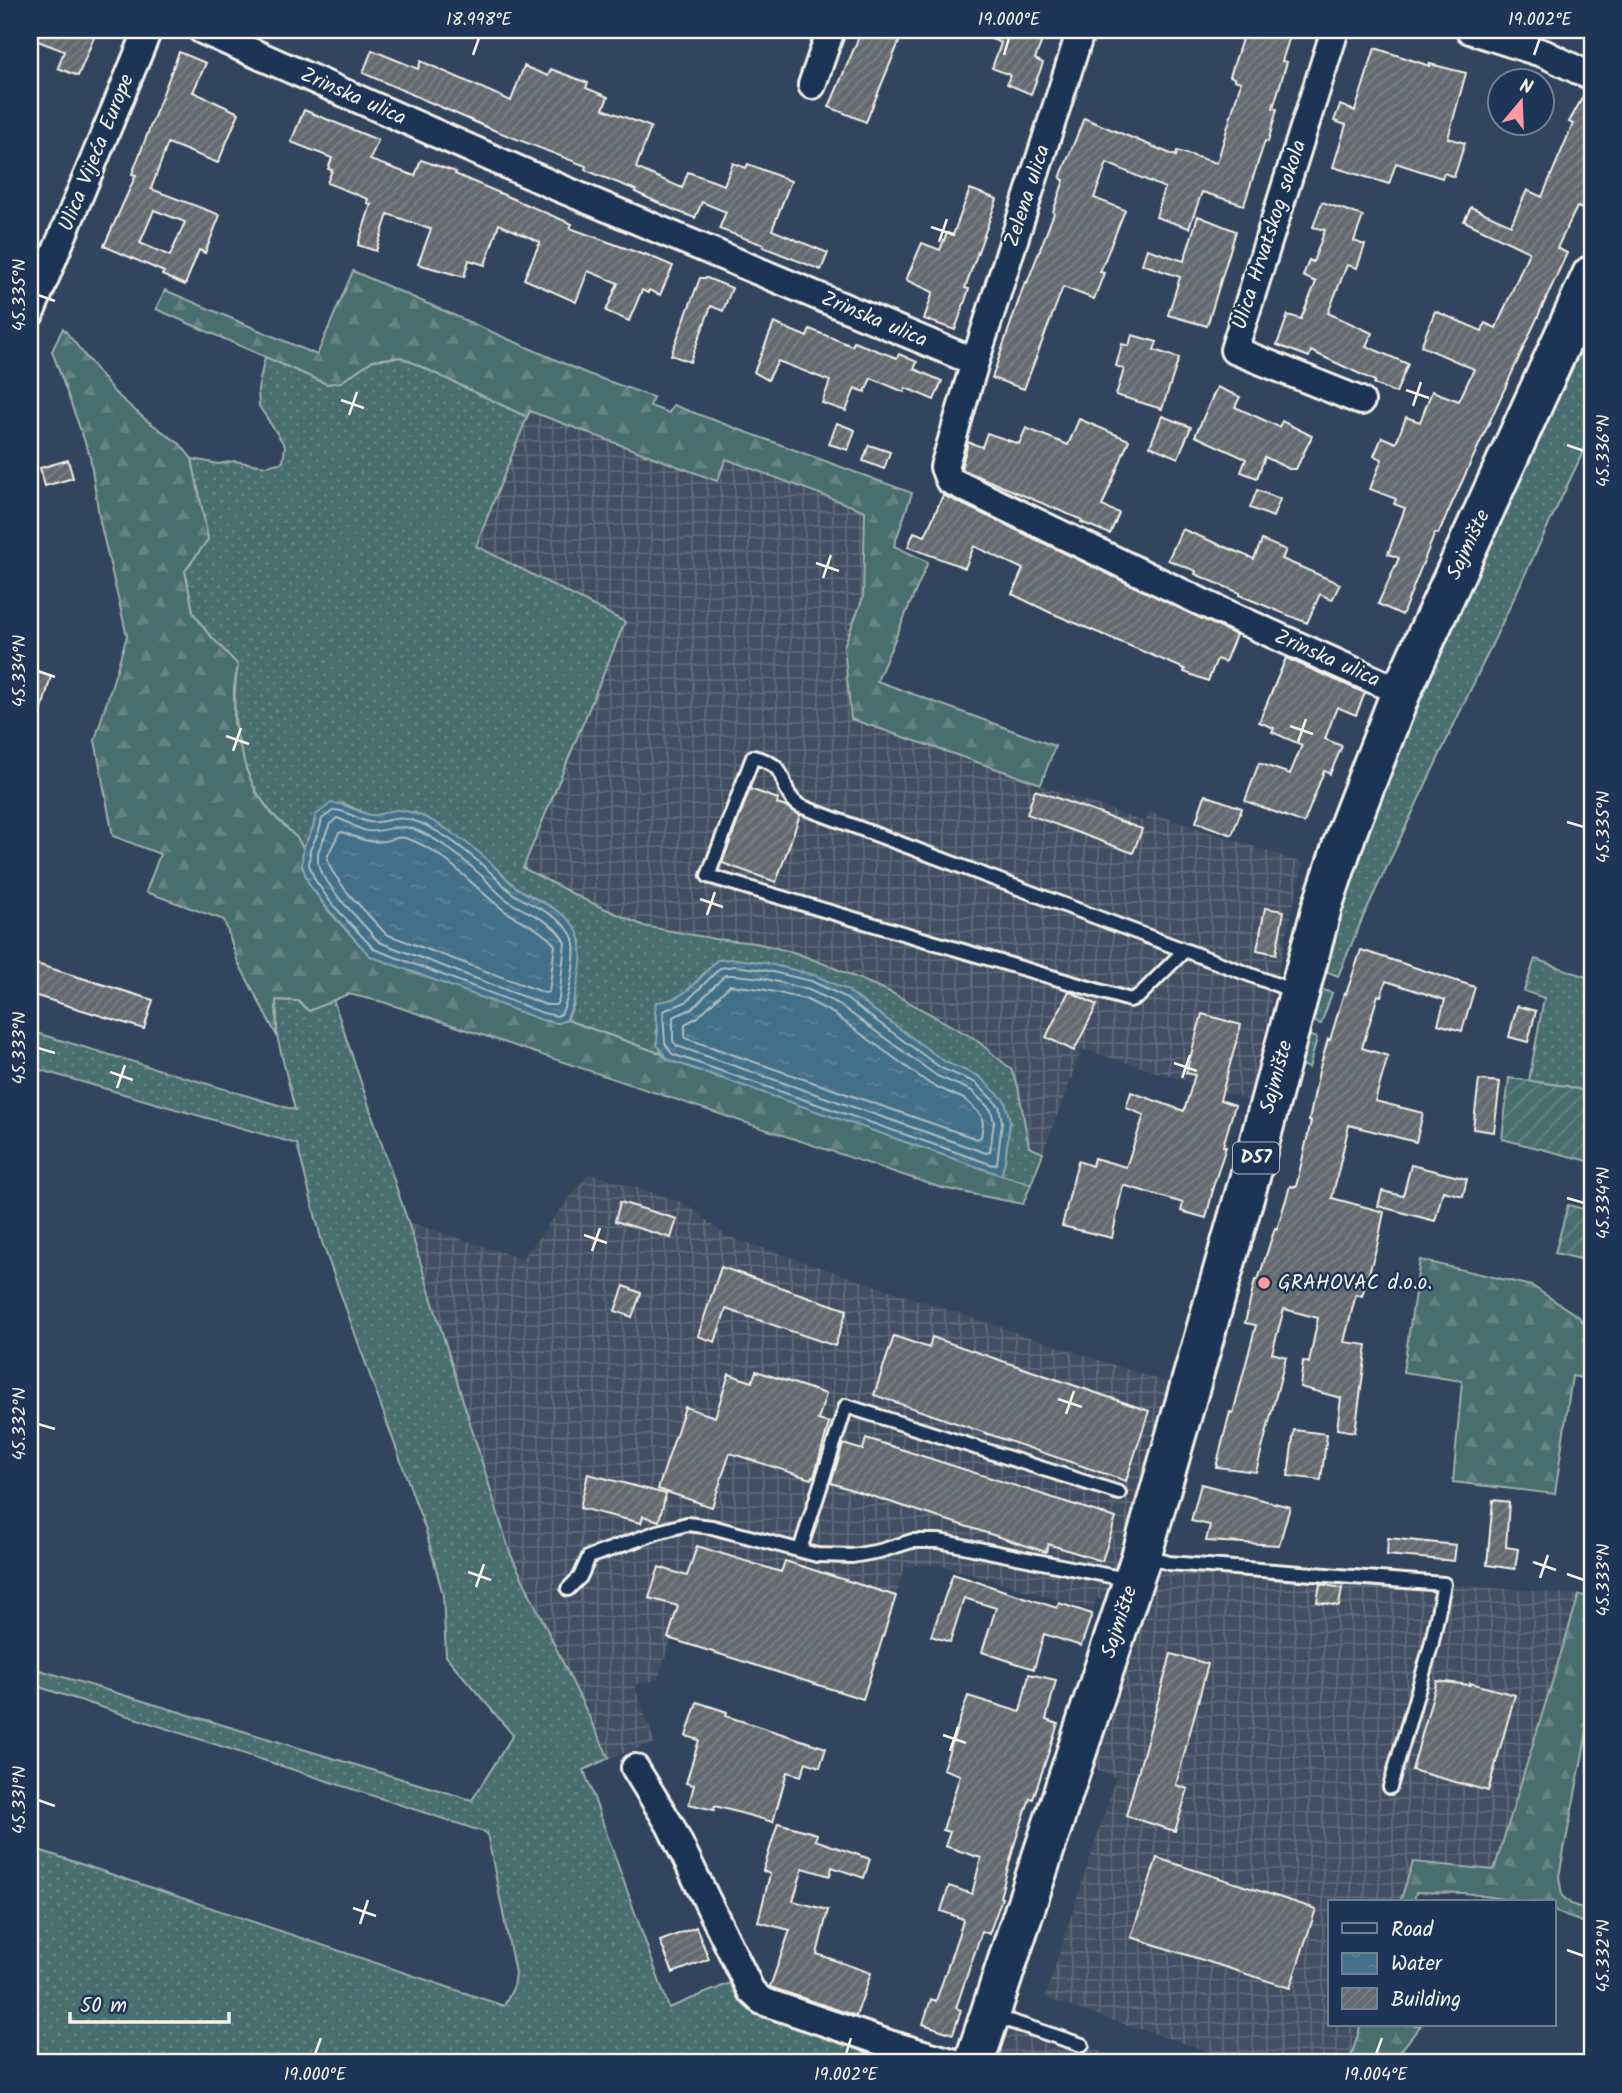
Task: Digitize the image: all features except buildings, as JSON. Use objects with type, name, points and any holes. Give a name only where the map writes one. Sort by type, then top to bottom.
[{"type":"main road","name":"Sajmište","points":[[974,2063],[1138,1567],[1255,1159],[1322,907],[1348,829],[1401,692],[1589,292]]},
{"type":"street","name":"Ulica Vijeća Europe","points":[[30,314],[148,30]]},
{"type":"street","name":"Zrinska ulica","points":[[202,30],[555,186],[975,362],[944,467],[948,480],[1201,602],[1401,692]]},
{"type":"street","points":[[812,85],[831,30]]},
{"type":"street","name":"Zelena ulica","points":[[975,362],[1081,30]]},
{"type":"street","name":"Ulica Hrvatskog sokola","points":[[1335,30],[1234,350],[1361,401]]},
{"type":"street","points":[[1470,30],[1545,54],[1592,77]]},
{"type":"street","points":[[635,1768],[670,1825],[751,1991],[762,2001],[879,2041],[955,2063]]},
{"type":"lane","points":[[1185,950],[1139,996],[1130,1000],[708,876],[753,757],[766,759],[777,766],[792,801],[800,806],[1300,993]]},
{"type":"lane","points":[[800,1550],[846,1406],[1119,1493]]},
{"type":"lane","points":[[568,1588],[580,1577],[589,1557],[687,1524],[712,1527],[817,1555],[852,1556],[912,1541],[939,1541],[1138,1567],[1169,1563],[1444,1584],[1431,1646],[1391,1787]]},
{"type":"lane","points":[[990,2015],[1082,2045]]},
{"type":"shaded area","points":[[530,410],[717,480],[725,459],[865,511],[863,598],[844,646],[851,719],[1145,822],[1149,812],[1303,863],[1249,1100],[1082,1049],[1043,1153],[1029,1147],[1018,1086],[975,1039],[943,1022],[756,943],[715,939],[644,926],[523,868],[625,622],[476,546]]},
{"type":"shaded area","points":[[589,1173],[679,1201],[726,1236],[1189,1390],[1143,1555],[1579,1595],[1494,1870],[1413,1862],[1401,1900],[1328,1900],[1328,2026],[1361,2026],[1349,2063],[1245,2063],[1045,1998],[1116,1777],[1074,1762],[1125,1610],[1097,1598],[1093,1610],[940,1565],[922,1564],[905,1567],[892,1607],[671,1639],[658,1680],[634,1685],[655,1743],[609,1758],[510,1553],[408,1222],[522,1259]]},
{"type":"shaded area","points":[[990,2015],[1135,2063],[974,2063]]},
{"type":"green space","points":[[353,271],[588,374],[653,397],[650,406],[669,413],[673,405],[912,493],[894,546],[928,562],[877,681],[1055,746],[1041,784],[851,719],[844,646],[863,598],[865,511],[726,459],[717,481],[530,411],[527,417],[401,357],[373,360],[341,382],[327,384],[156,309],[165,290],[317,355]]},
{"type":"green space","points":[[1592,318],[1592,433],[1363,917],[1338,976],[1318,968],[1394,739]]},
{"type":"green space","points":[[63,328],[115,393],[180,444],[192,459],[208,539],[185,571],[193,612],[206,631],[238,665],[234,687],[234,723],[246,769],[256,792],[271,813],[297,838],[303,848],[302,866],[309,884],[327,909],[370,956],[542,1020],[558,1023],[567,1020],[662,1054],[669,1060],[1031,1184],[1023,1204],[942,1188],[383,1002],[348,994],[309,1011],[298,1001],[276,1000],[277,1036],[238,962],[224,920],[146,892],[160,854],[113,836],[95,740],[127,636],[100,522],[90,456],[52,351]]},
{"type":"green space","points":[[265,357],[327,384],[341,382],[373,360],[401,357],[527,417],[476,546],[625,622],[523,868],[644,926],[715,939],[756,943],[796,953],[892,993],[975,1039],[1011,1069],[1018,1086],[1029,1147],[1043,1153],[1031,1184],[1001,1175],[1010,1121],[980,1077],[945,1062],[845,989],[814,975],[765,963],[735,959],[717,960],[682,996],[666,1002],[655,1012],[662,1054],[567,1020],[574,1004],[581,940],[552,907],[518,889],[482,855],[447,830],[416,813],[397,810],[369,815],[343,803],[316,815],[303,848],[270,811],[250,778],[238,742],[235,723],[238,665],[206,631],[193,612],[185,571],[208,539],[192,459],[219,464],[234,461],[266,466],[283,462],[285,446],[259,406],[258,389]]},
{"type":"green space","points":[[1535,959],[1592,979],[1592,1093],[1529,1081],[1544,998],[1524,991]]},
{"type":"green space","points":[[1314,987],[1332,993],[1321,1024],[1305,1019]]},
{"type":"green space","points":[[333,999],[408,1222],[510,1553],[609,1758],[584,1770],[669,2008],[745,1977],[752,1991],[892,2045],[866,2063],[30,2063],[30,1847],[504,2006],[513,1988],[515,1973],[487,1833],[30,1684],[30,1667],[472,1800],[513,1735],[446,1656],[443,1595],[426,1531],[322,1242],[297,1144],[30,1067],[30,1031],[295,1110],[277,1036],[275,1000],[298,1001],[309,1011]]},
{"type":"green space","points":[[1303,1033],[1317,1038],[1309,1068],[1292,1062]]},
{"type":"green space","points":[[1509,1078],[1566,1086],[1592,1093],[1592,1162],[1502,1139]]},
{"type":"green space","points":[[1568,1205],[1592,1211],[1592,1262],[1555,1253]]},
{"type":"green space","points":[[1420,1260],[1532,1286],[1579,1317],[1592,1335],[1592,1380],[1572,1376],[1555,1494],[1453,1482],[1462,1381],[1403,1372]]},
{"type":"green space","points":[[1579,1595],[1592,1597],[1592,1707],[1559,1876],[1562,1896],[1571,1904],[1592,1912],[1592,1926],[1556,1912],[1556,1900],[1510,1900],[1465,1893],[1416,1892],[1414,1900],[1401,1900],[1413,1862],[1494,1870]]},
{"type":"green space","points":[[1361,2026],[1420,2026],[1391,2063],[1349,2063]]},
{"type":"water","points":[[331,803],[371,815],[399,810],[431,820],[475,849],[517,888],[566,917],[577,931],[580,940],[581,963],[577,988],[566,1020],[558,1023],[542,1020],[370,956],[309,884],[302,865],[303,848],[316,815]]},
{"type":"water","points":[[735,959],[814,975],[845,989],[945,1062],[980,1077],[1005,1101],[1010,1121],[1001,1175],[669,1060],[657,1045],[656,1002],[683,994],[717,960]]},
{"type":"place","name":"GRAHOVAC d.o.o.","points":[[1264,1283]]}]
